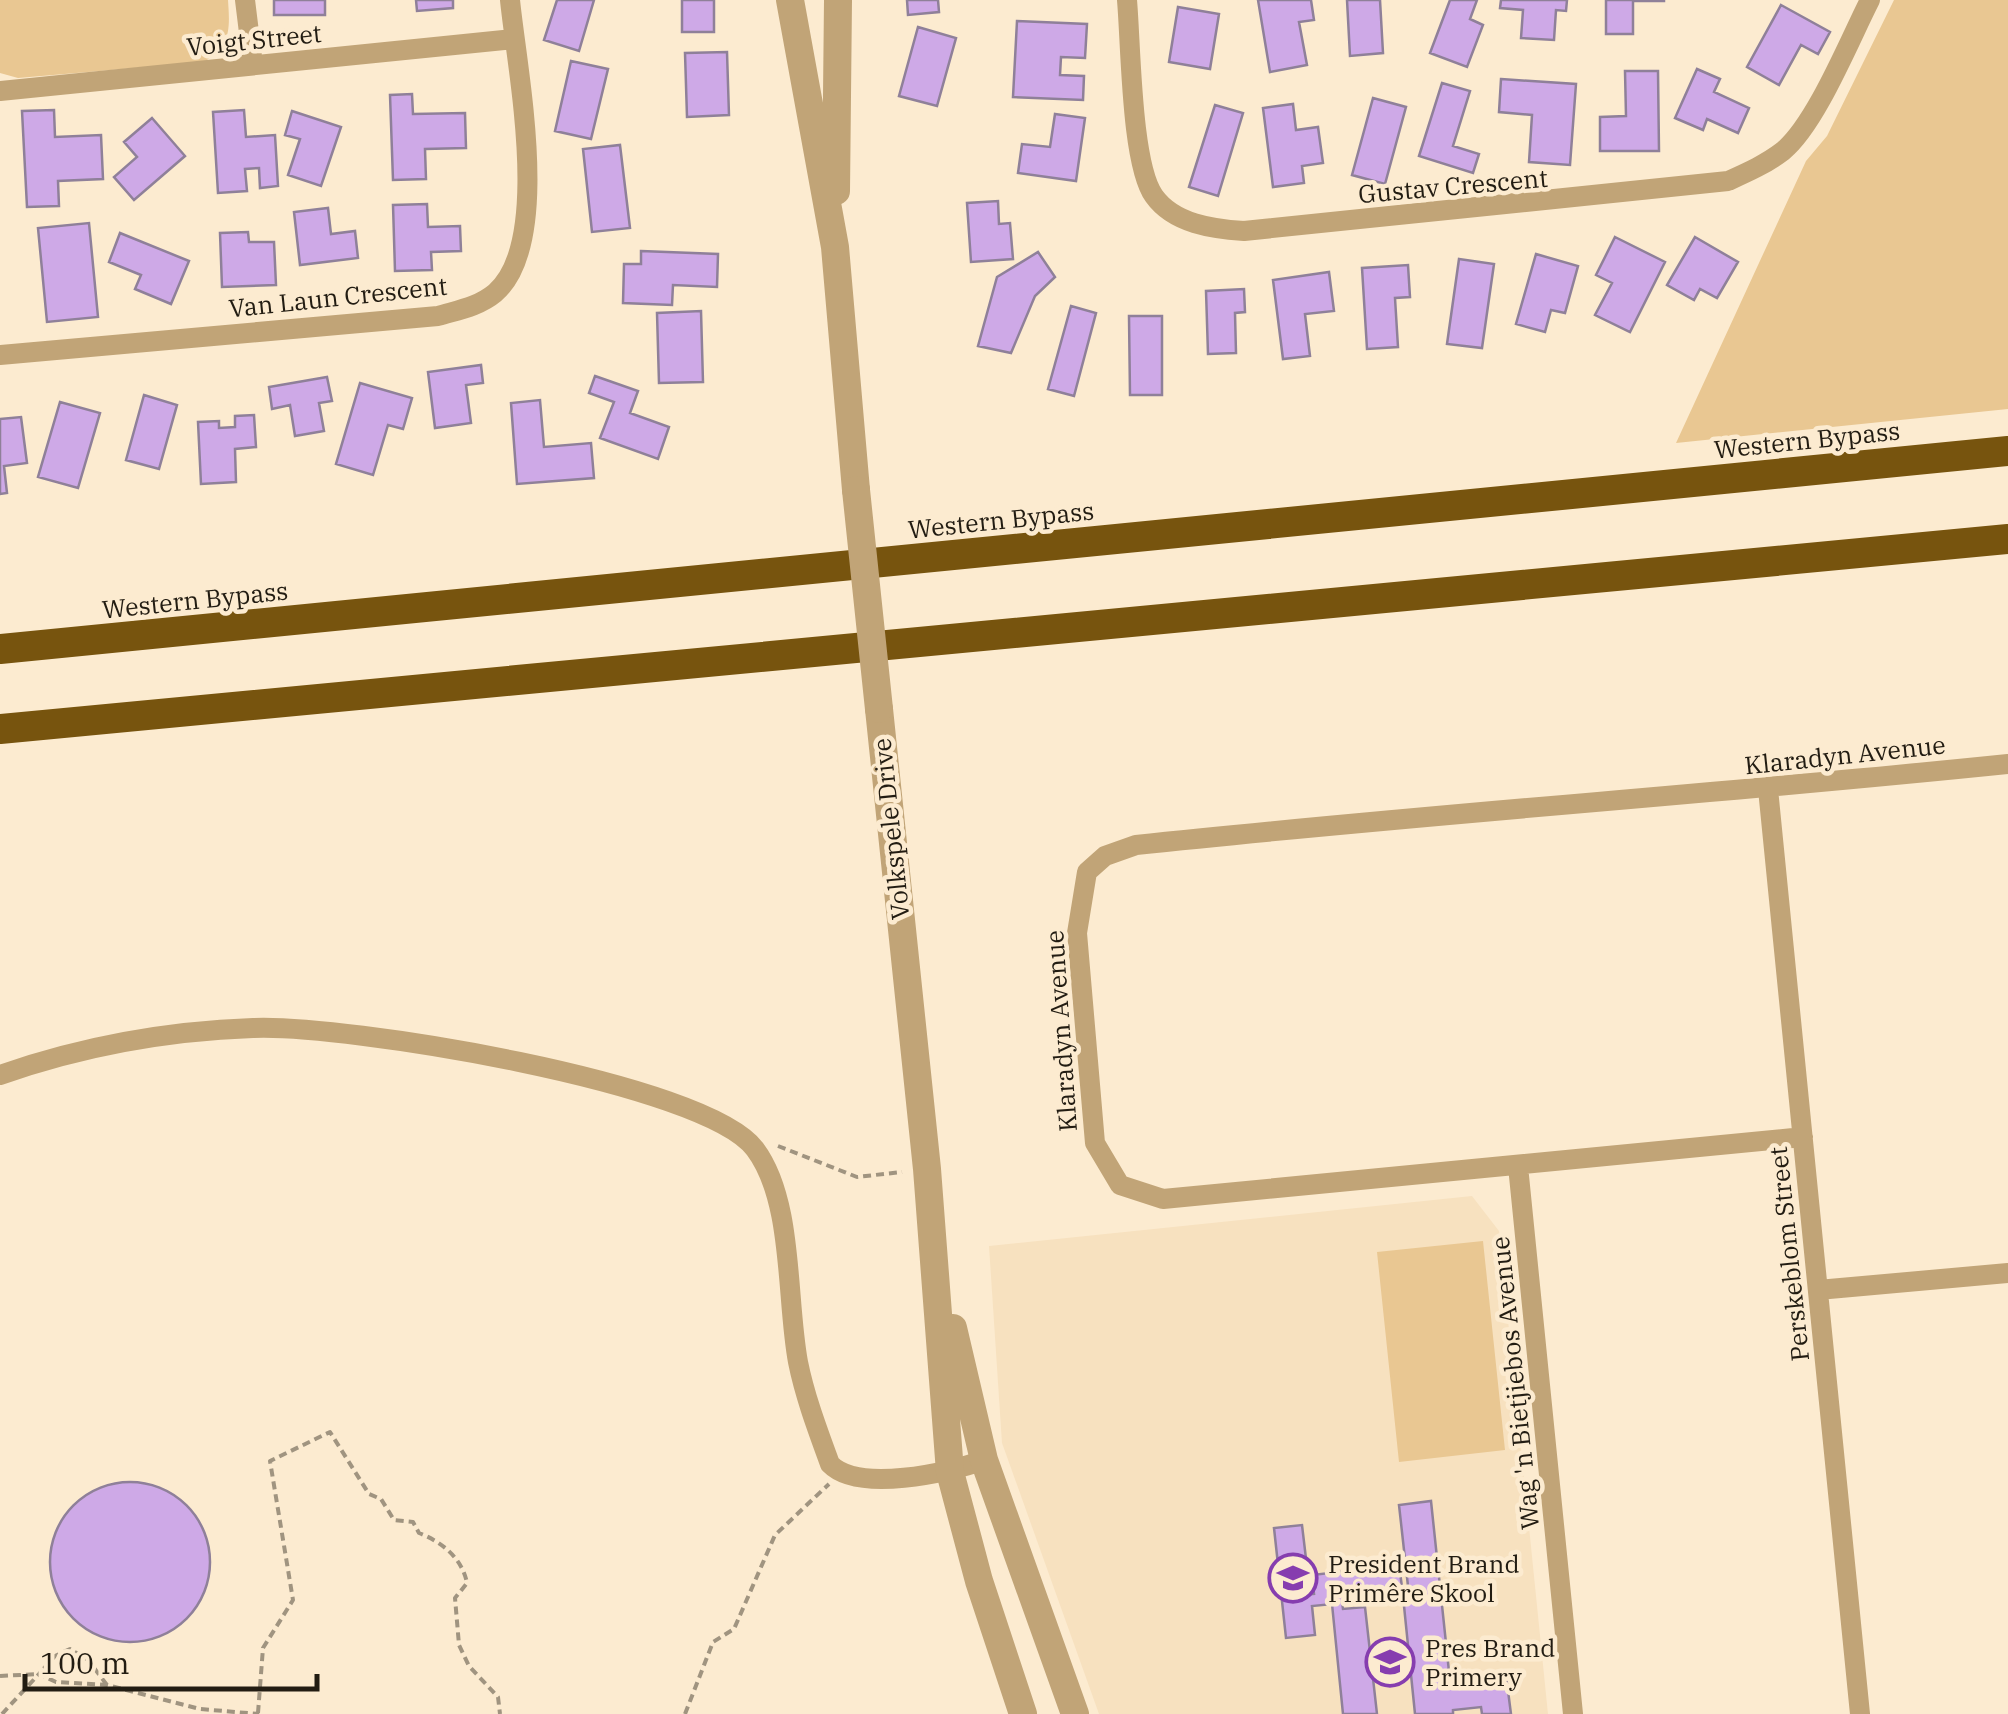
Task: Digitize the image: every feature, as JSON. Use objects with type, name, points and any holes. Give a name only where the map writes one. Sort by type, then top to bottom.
[{"type":"highway","name":"Western Bypass","points":[[0,650],[2008,451]]},
{"type":"highway","points":[[0,729],[2008,539]]},
{"type":"street","points":[[245,0],[252,65]]},
{"type":"street","name":"Van Laun Crescent","points":[[0,355],[438,316],[478,304],[497,291],[513,270],[524,241],[529,200],[510,0]]},
{"type":"street","points":[[790,0],[835,247]]},
{"type":"street","points":[[835,247],[838,0]]},
{"type":"street","name":"Gustav Crescent","points":[[1126,0],[1142,173],[1156,199],[1179,216],[1207,228],[1244,231],[1728,181],[1758,168],[1787,148],[1822,94],[1870,0]]},
{"type":"street","points":[[796,40],[839,36]]},
{"type":"street","name":"Voigt Street","points":[[0,90],[514,38]]},
{"type":"street","name":"Volkspele Drive","points":[[835,247],[926,1168],[950,1472],[979,1581],[1023,1714]]},
{"type":"street","name":"Klaradyn Avenue","points":[[1803,1137],[1163,1200],[1120,1186],[1095,1143],[1077,932],[1088,872],[1104,856],[1136,845],[1417,815],[1768,789],[2008,764]]},
{"type":"street","name":"Perskeblom Street","points":[[1768,789],[1860,1714]]},
{"type":"street","points":[[0,1074],[49,1058],[136,1040],[253,1028],[335,1030],[415,1041],[628,1088],[740,1131],[768,1170],[780,1210],[799,1364],[830,1464],[839,1473],[858,1479],[950,1472],[984,1460]]},
{"type":"street","name":"Wag 'n Bietjiebos Avenue","points":[[1518,1166],[1573,1714]]},
{"type":"street","name":"Volkspele Drive","points":[[926,1168],[956,1339],[984,1460],[1075,1714]]},
{"type":"street","points":[[1818,1290],[2008,1273]]},
{"type":"path","points":[[740,1131],[858,1177],[926,1168]]},
{"type":"path","points":[[0,1676],[39,1674],[75,1686],[107,1685],[200,1709],[258,1713],[263,1648],[293,1600],[270,1462],[330,1432],[369,1494],[381,1499],[394,1520],[414,1522],[419,1533],[435,1539],[464,1566],[467,1583],[456,1598],[459,1645],[469,1666],[498,1697],[500,1714]]},
{"type":"path","points":[[684,1714],[713,1642],[734,1629],[775,1535],[839,1473]]},
{"type":"path","points":[[2,1714],[55,1656],[70,1650],[88,1660],[107,1685]]},
{"type":"shaded area","points":[[0,0],[228,0],[228,28],[224,43],[204,62],[18,78],[0,73]]},
{"type":"shaded area","points":[[1894,0],[2008,0],[2008,409],[1676,443],[1806,161],[1827,136]]},
{"type":"shaded area","name":"President Brand Primêre Skool","points":[[1472,1196],[1499,1231],[1548,1714],[1099,1714],[1002,1443],[989,1246]]},
{"type":"shaded area","points":[[1483,1241],[1505,1450],[1399,1462],[1377,1252]]},
{"type":"building","points":[[274,0],[325,0],[325,15],[274,15]]},
{"type":"building","points":[[416,0],[453,0],[453,8],[417,11]]},
{"type":"building","points":[[557,0],[594,0],[579,51],[544,40]]},
{"type":"building","points":[[682,0],[714,0],[714,32],[682,32]]},
{"type":"building","points":[[907,0],[938,0],[939,12],[908,15]]},
{"type":"building","points":[[1258,0],[1311,0],[1314,20],[1299,22],[1307,65],[1270,72]]},
{"type":"building","points":[[1347,0],[1380,0],[1383,53],[1350,56]]},
{"type":"building","points":[[1450,0],[1477,0],[1470,19],[1483,25],[1467,67],[1430,53]]},
{"type":"building","points":[[1501,0],[1567,0],[1566,11],[1556,10],[1554,40],[1521,38],[1523,10],[1500,8]]},
{"type":"building","points":[[1606,0],[1664,1],[1633,1],[1633,34],[1606,34]]},
{"type":"building","points":[[1781,5],[1830,32],[1818,54],[1801,45],[1779,85],[1747,67]]},
{"type":"building","points":[[1178,7],[1219,14],[1210,69],[1169,62]]},
{"type":"building","points":[[1017,21],[1087,24],[1085,58],[1061,57],[1060,75],[1084,76],[1083,100],[1013,97]]},
{"type":"building","points":[[918,27],[956,38],[937,106],[899,96]]},
{"type":"building","points":[[727,52],[729,115],[687,117],[685,53]]},
{"type":"building","points":[[571,61],[608,69],[591,139],[555,131]]},
{"type":"building","points":[[1697,69],[1720,79],[1714,92],[1749,108],[1738,133],[1707,119],[1703,130],[1675,118]]},
{"type":"building","points":[[1625,71],[1658,71],[1659,151],[1600,151],[1600,117],[1626,116]]},
{"type":"building","points":[[1501,79],[1576,84],[1570,165],[1529,162],[1532,115],[1499,112]]},
{"type":"building","points":[[1442,83],[1470,91],[1453,146],[1479,154],[1473,173],[1419,156]]},
{"type":"building","points":[[412,94],[413,114],[465,113],[466,148],[425,149],[426,179],[393,180],[390,95]]},
{"type":"building","points":[[1373,98],[1406,107],[1385,184],[1352,175]]},
{"type":"building","points":[[1293,104],[1296,130],[1318,127],[1323,163],[1302,166],[1304,183],[1273,187],[1263,108]]},
{"type":"building","points":[[1215,105],[1243,113],[1218,196],[1189,187]]},
{"type":"building","points":[[54,110],[55,137],[101,135],[103,179],[58,181],[59,206],[27,207],[22,111]]},
{"type":"building","points":[[244,110],[246,137],[275,135],[278,186],[260,188],[259,168],[245,169],[247,191],[218,193],[213,112]]},
{"type":"building","points":[[292,111],[341,127],[321,186],[288,175],[300,139],[285,135]]},
{"type":"building","points":[[1055,114],[1085,118],[1076,181],[1018,173],[1022,144],[1050,147]]},
{"type":"building","points":[[152,118],[185,156],[134,200],[114,177],[137,157],[124,142]]},
{"type":"building","points":[[620,145],[630,228],[592,232],[583,149]]},
{"type":"building","points":[[998,201],[999,224],[1010,223],[1013,259],[971,262],[967,203]]},
{"type":"building","points":[[427,204],[428,227],[460,226],[461,251],[431,252],[432,270],[395,271],[393,205]]},
{"type":"building","points":[[328,208],[331,234],[355,231],[358,258],[300,265],[294,212]]},
{"type":"building","points":[[89,223],[98,317],[47,322],[38,228]]},
{"type":"building","points":[[248,232],[249,242],[274,242],[276,285],[222,287],[220,233]]},
{"type":"building","points":[[120,233],[189,261],[171,304],[135,289],[141,275],[109,262]]},
{"type":"building","points":[[1615,237],[1665,262],[1630,332],[1595,315],[1612,283],[1596,275]]},
{"type":"building","points":[[1695,237],[1738,262],[1717,298],[1700,289],[1694,300],[1667,285]]},
{"type":"building","points":[[641,251],[718,254],[717,287],[673,285],[672,305],[623,303],[624,264],[641,264]]},
{"type":"building","points":[[1038,252],[1055,277],[1035,296],[1011,353],[978,346],[997,277]]},
{"type":"building","points":[[1536,254],[1578,266],[1565,313],[1551,310],[1545,332],[1516,324]]},
{"type":"building","points":[[1459,259],[1494,264],[1482,348],[1447,344]]},
{"type":"building","points":[[1408,265],[1410,297],[1395,298],[1398,347],[1367,349],[1362,268]]},
{"type":"building","points":[[1329,272],[1334,311],[1305,314],[1310,356],[1283,359],[1273,280]]},
{"type":"building","points":[[1244,289],[1245,312],[1235,313],[1236,353],[1208,354],[1206,291]]},
{"type":"building","points":[[1071,306],[1096,313],[1074,396],[1048,389]]},
{"type":"building","points":[[701,311],[703,382],[659,383],[657,313]]},
{"type":"building","points":[[1129,316],[1162,316],[1162,395],[1130,395]]},
{"type":"building","points":[[481,365],[483,383],[466,385],[471,423],[435,428],[428,372]]},
{"type":"building","points":[[595,376],[638,391],[630,413],[669,427],[658,459],[600,438],[614,402],[589,393]]},
{"type":"building","points":[[327,377],[332,401],[319,403],[324,431],[295,436],[290,405],[272,409],[269,387]]},
{"type":"building","points":[[360,383],[412,398],[403,429],[388,425],[373,475],[336,464]]},
{"type":"building","points":[[144,395],[177,405],[159,469],[126,460]]},
{"type":"building","points":[[540,400],[544,447],[591,443],[594,478],[517,484],[511,403]]},
{"type":"building","points":[[60,402],[100,413],[78,488],[38,477]]},
{"type":"building","points":[[254,415],[256,447],[235,449],[236,482],[201,484],[198,422],[219,421],[219,428],[235,427],[235,416]]},
{"type":"building","points":[[21,417],[27,463],[4,466],[7,493],[0,494],[0,419]]},
{"type":"building","points":[[130,1482],[161,1488],[186,1506],[204,1531],[210,1562],[204,1593],[186,1618],[161,1636],[130,1642],[99,1636],[74,1618],[56,1593],[50,1562],[56,1531],[74,1506],[99,1488]]},
{"type":"building","points":[[1431,1501],[1450,1681],[1506,1675],[1511,1714],[1482,1714],[1481,1707],[1453,1710],[1453,1714],[1415,1714],[1403,1596],[1342,1602],[1343,1609],[1365,1607],[1377,1714],[1343,1714],[1332,1604],[1312,1606],[1315,1635],[1286,1638],[1274,1528],[1302,1525],[1307,1567],[1300,1568],[1304,1595],[1314,1594],[1312,1575],[1399,1565],[1402,1587],[1408,1586],[1399,1505]]},
{"type":"place","name":"President Brand Primêre Skool","points":[[1293,1578]]},
{"type":"place","name":"Pres Brand Primery","points":[[1390,1662]]}]
